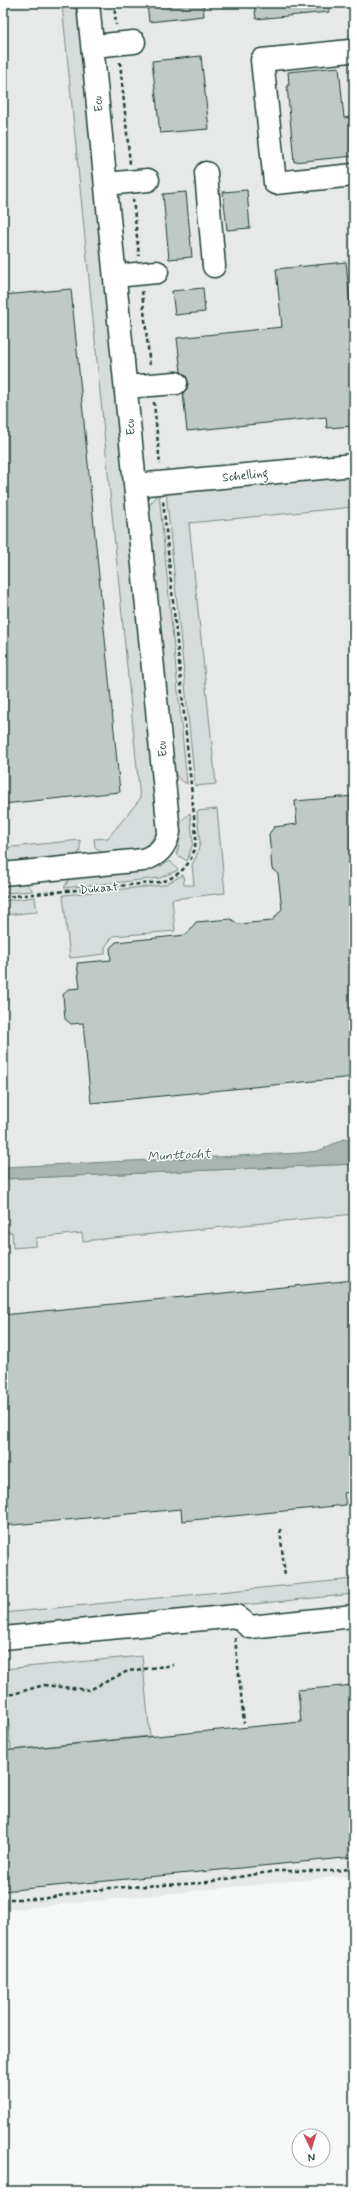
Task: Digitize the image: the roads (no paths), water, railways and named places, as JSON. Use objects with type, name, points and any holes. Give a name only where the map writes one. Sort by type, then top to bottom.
[{"type":"street","name":"Ecu","points":[[88,3],[169,820],[168,832],[162,849]]},
{"type":"street","points":[[93,46],[126,43]]},
{"type":"street","points":[[350,51],[262,60],[274,183],[354,175]]},
{"type":"street","points":[[206,173],[214,266]]},
{"type":"street","points":[[106,184],[140,180]]},
{"type":"street","points":[[115,276],[149,273]]},
{"type":"street","points":[[126,387],[176,383]]},
{"type":"street","name":"Schelling","points":[[136,485],[354,465]]},
{"type":"street","name":"Dukaat","points":[[3,874],[143,860],[153,856],[162,849]]},
{"type":"street","points":[[3,1638],[236,1616],[250,1627],[354,1616]]},
{"type":"water label","name":"Munttocht","points":[[179,1154]]}]
